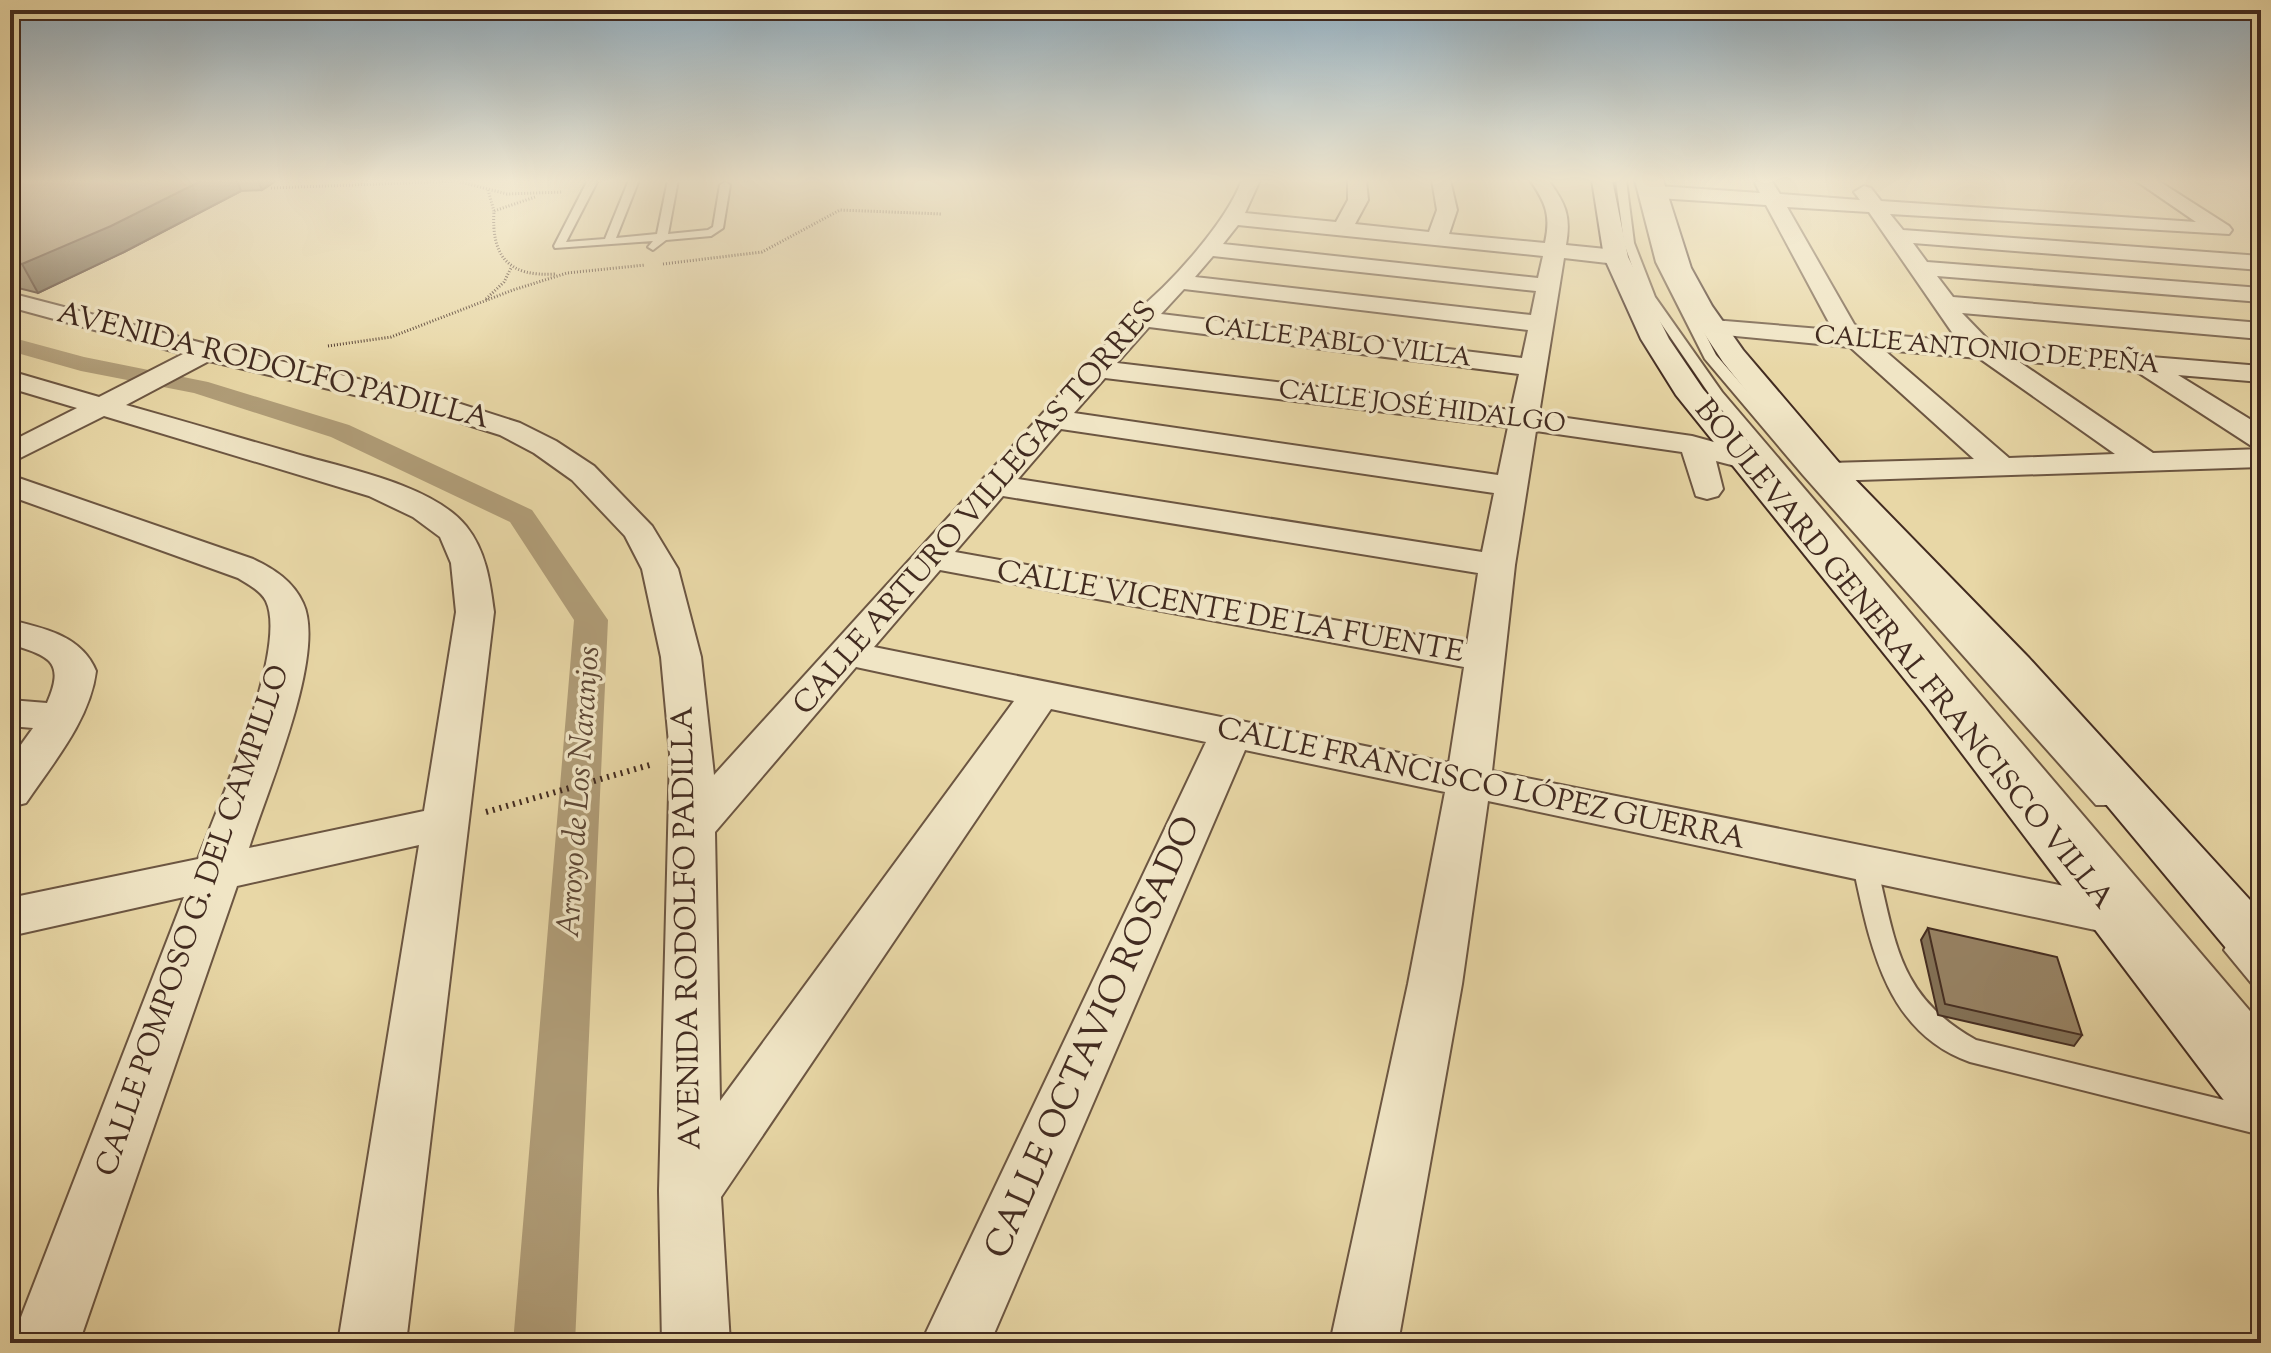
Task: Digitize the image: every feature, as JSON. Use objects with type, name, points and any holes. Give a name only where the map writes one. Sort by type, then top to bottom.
[{"type":"main road","name":"BOULEVARD GENERAL FRANCISCO VILLA","points":[[1613,243],[1616,257],[1655,339],[1691,395],[1943,697],[2261,1099]]},
{"type":"main road","name":"BOULEVARD GENERAL FRANCISCO VILLA","points":[[1670,243],[1679,268],[1713,328],[1829,472],[2014,667],[2261,950]]},
{"type":"street","name":"CALLE ARTURO VILLEGAS TORRES","points":[[690,830],[1212,243]]},
{"type":"street","points":[[1449,243],[1549,287]]},
{"type":"street","points":[[1364,1343],[1435,984],[1469,781],[1497,565],[1556,243]]},
{"type":"street","points":[[1796,243],[1832,308],[1855,340],[2002,468]]},
{"type":"street","points":[[1903,243],[1965,334],[2147,463]]},
{"type":"street","points":[[2006,243],[2261,260]]},
{"type":"street","points":[[2239,243],[2261,260]]},
{"type":"street","points":[[1207,249],[1549,287]]},
{"type":"street","points":[[1179,282],[1549,287],[1616,257]]},
{"type":"street","points":[[1919,268],[2261,295]]},
{"type":"street","name":"AVENIDA RODOLFO PADILLA","points":[[10,300],[206,352],[435,405],[510,429],[545,447],[583,473],[612,500],[640,533],[660,569],[664,584],[681,657],[692,754],[690,1191],[696,1343]]},
{"type":"street","points":[[1946,304],[2261,331]]},
{"type":"street","name":"CALLE PABLO VILLA","points":[[1142,319],[1534,368]]},
{"type":"street","name":"CALLE ANTONIO DE PEÑA","points":[[1713,328],[2261,374]]},
{"type":"street","points":[[10,454],[206,352]]},
{"type":"street","points":[[2141,364],[2261,439]]},
{"type":"street","name":"CALLE JOSÉ HIDALGO","points":[[1098,369],[1524,420],[1692,445],[1743,459]]},
{"type":"street","points":[[10,379],[114,398],[380,489],[428,510],[454,531],[466,548],[473,577],[475,612],[372,1343]]},
{"type":"street","points":[[1054,419],[1511,486]]},
{"type":"street","points":[[1692,445],[1700,457],[1707,489]]},
{"type":"street","points":[[1829,472],[2261,458]]},
{"type":"street","name":"CALLE POMPOSO G. DEL CAMPILLO","points":[[10,485],[241,566],[271,582],[284,598],[289,620],[288,649],[276,699],[217,874],[45,1343]]},
{"type":"street","points":[[994,485],[1497,565]]},
{"type":"street","name":"CALLE VICENTE DE LA FUENTE","points":[[929,558],[1483,659]]},
{"type":"street","points":[[10,631],[59,650],[73,660],[79,673],[77,687],[61,717],[10,792]]},
{"type":"street","name":"CALLE FRANCISCO LÓPEZ GUERRA","points":[[848,654],[2114,915]]},
{"type":"street","points":[[690,1191],[1040,694]]},
{"type":"street","points":[[10,713],[61,717]]},
{"type":"street","name":"CALLE OCTAVIO ROSADO","points":[[955,1343],[1232,732]]},
{"type":"street","points":[[10,917],[446,823]]},
{"type":"lane","points":[[560,243],[559,250],[569,254],[632,252],[656,243]]},
{"type":"lane","points":[[559,246],[595,243]]},
{"type":"lane","points":[[1629,243],[1649,297],[1717,395],[2261,1044]]},
{"type":"lane","points":[[1659,243],[1662,262],[1710,356],[1809,472],[2116,813]]},
{"type":"lane","points":[[2148,849],[2261,977]]},
{"type":"lane","points":[[1865,866],[1898,984],[1907,1003],[1945,1039],[1970,1050],[2261,1122]]},
{"type":"path","points":[[498,243],[511,268],[533,274],[644,265]]},
{"type":"path","points":[[660,264],[730,258],[762,252],[778,243]]},
{"type":"path","points":[[478,305],[504,282],[511,268]]},
{"type":"path","points":[[328,346],[391,337],[567,273]]},
{"type":"path","points":[[527,800],[615,774]]},
{"type":"building","points":[[10,243],[71,243],[22,264],[10,261]]},
{"type":"building","points":[[1928,928],[2057,957],[2082,1035],[1945,1004]]},
{"type":"waterway","name":"Arroyo de Los Naranjos","points":[[10,344],[81,364],[199,387],[340,431],[521,516],[591,620],[544,1343]]}]
